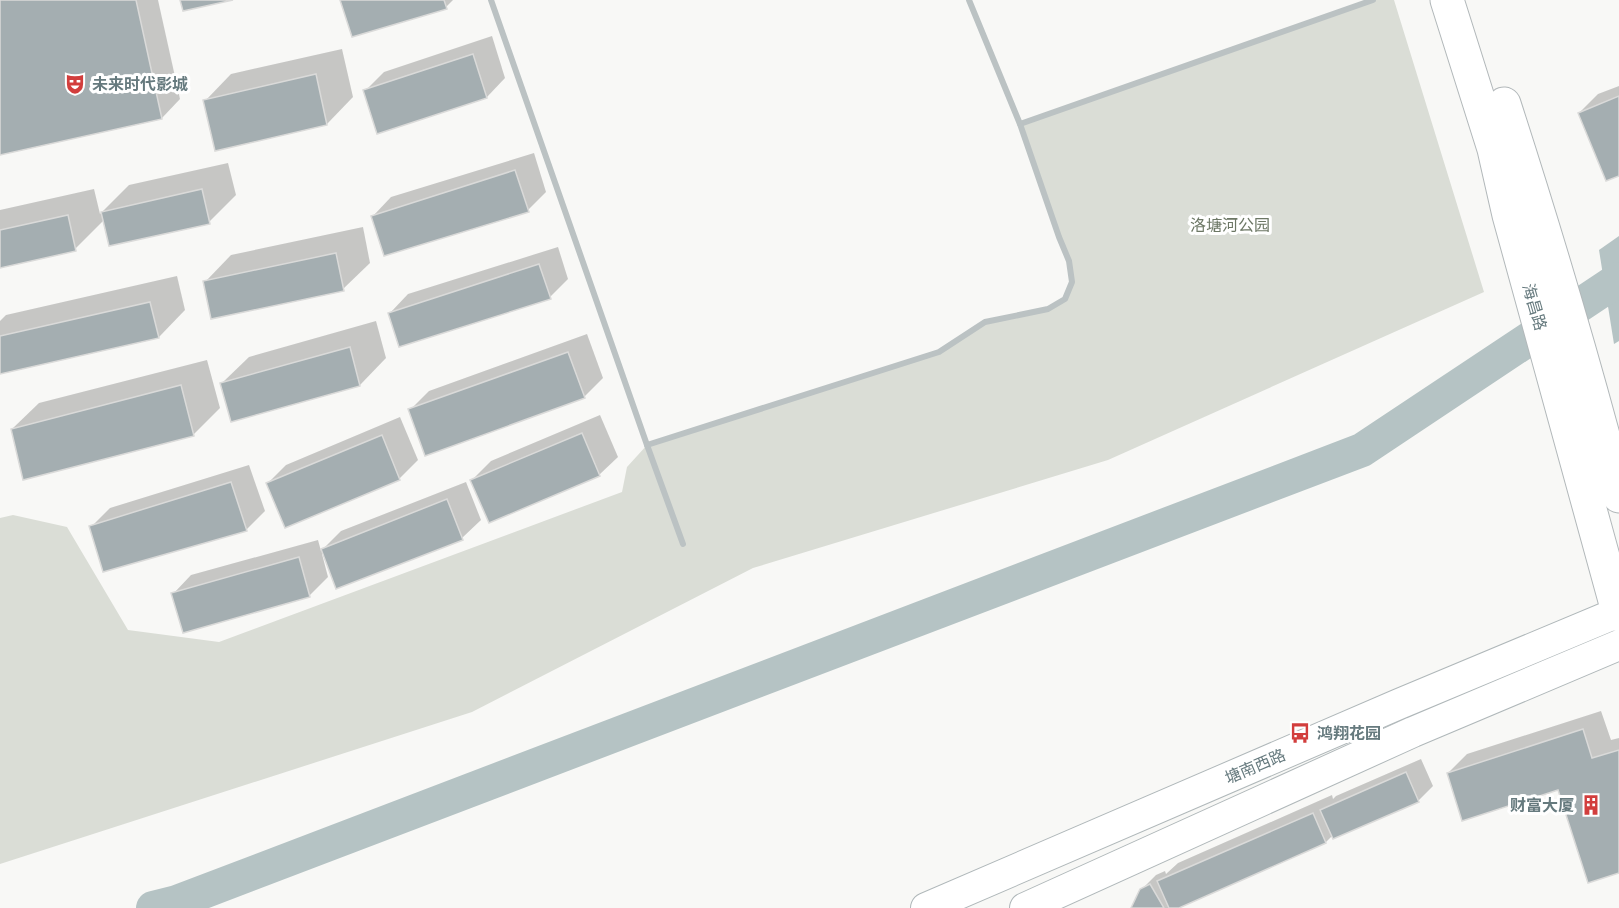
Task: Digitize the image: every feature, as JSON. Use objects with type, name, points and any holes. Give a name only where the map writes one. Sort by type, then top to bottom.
[{"type":"main road","name":"海昌路","points":[[1447,0],[1494,149],[1522,206],[1596,407],[1619,496]]},
{"type":"main road","name":"海昌路","points":[[1470,0],[1522,206],[1563,406],[1619,613]]},
{"type":"main road","name":"塘南西路","points":[[926,908],[1029,869],[1399,704],[1619,613]]},
{"type":"main road","name":"塘南西路","points":[[1038,902],[1413,732],[1619,645]]},
{"type":"street","points":[[491,0],[683,544]]},
{"type":"street","points":[[647,445],[939,352],[985,321],[1048,309],[1065,299],[1072,282],[1069,261],[1020,124],[969,0]]},
{"type":"street","points":[[1020,124],[1373,0]]},
{"type":"green space","name":"洛塘河公园","points":[[1373,0],[1394,0],[1484,292],[1108,460],[753,568],[472,712],[0,864],[0,518],[13,515],[67,527],[128,630],[219,642],[622,492],[627,467],[647,445],[939,352],[985,322],[1048,309],[1065,299],[1072,282],[1069,261],[1020,124]]},
{"type":"shaded area","points":[[1619,236],[1619,341],[1614,344],[1599,250]]},
{"type":"building","points":[[0,0],[136,0],[162,119],[0,155]]},
{"type":"building","points":[[180,0],[233,0],[183,11]]},
{"type":"building","points":[[340,0],[444,0],[447,9],[352,37]]},
{"type":"building","points":[[473,54],[487,98],[377,134],[363,90]]},
{"type":"building","points":[[316,74],[327,125],[215,151],[203,100]]},
{"type":"building","points":[[1619,96],[1619,176],[1606,181],[1578,113]]},
{"type":"building","points":[[515,170],[529,212],[384,256],[371,216]]},
{"type":"building","points":[[202,189],[210,224],[109,246],[101,212]]},
{"type":"building","points":[[68,215],[76,251],[0,268],[0,230]]},
{"type":"building","points":[[336,253],[344,291],[211,319],[203,281]]},
{"type":"building","points":[[539,264],[551,299],[399,347],[388,313]]},
{"type":"building","points":[[150,302],[159,338],[0,374],[0,336]]},
{"type":"building","points":[[350,347],[360,386],[231,422],[220,383]]},
{"type":"building","points":[[568,352],[585,398],[425,456],[408,409]]},
{"type":"building","points":[[181,385],[194,436],[23,480],[11,429]]},
{"type":"building","points":[[582,433],[600,476],[489,523],[470,480]]},
{"type":"building","points":[[382,435],[400,480],[285,528],[266,483]]},
{"type":"building","points":[[231,482],[247,531],[103,572],[89,526]]},
{"type":"building","points":[[447,499],[463,540],[336,589],[321,549]]},
{"type":"building","points":[[299,557],[310,597],[183,633],[171,593]]},
{"type":"building","name":"财富大厦","points":[[1583,729],[1592,758],[1619,750],[1619,873],[1588,883],[1558,790],[1462,821],[1447,773]]},
{"type":"building","points":[[1406,772],[1419,802],[1333,839],[1320,810]]},
{"type":"building","points":[[1313,813],[1326,843],[1179,908],[1169,908],[1157,881]]},
{"type":"building","points":[[1150,884],[1164,908],[1131,908],[1140,889]]},
{"type":"waterway","points":[[153,908],[177,902],[1362,450],[1619,279]]},
{"type":"waterway","points":[[177,902],[181,908]]},
{"type":"place","name":"未来时代影城","points":[[75,84]]},
{"type":"place","name":"鸿翔花园","points":[[1300,733]]},
{"type":"place","name":"财富大厦","points":[[1591,805]]}]
